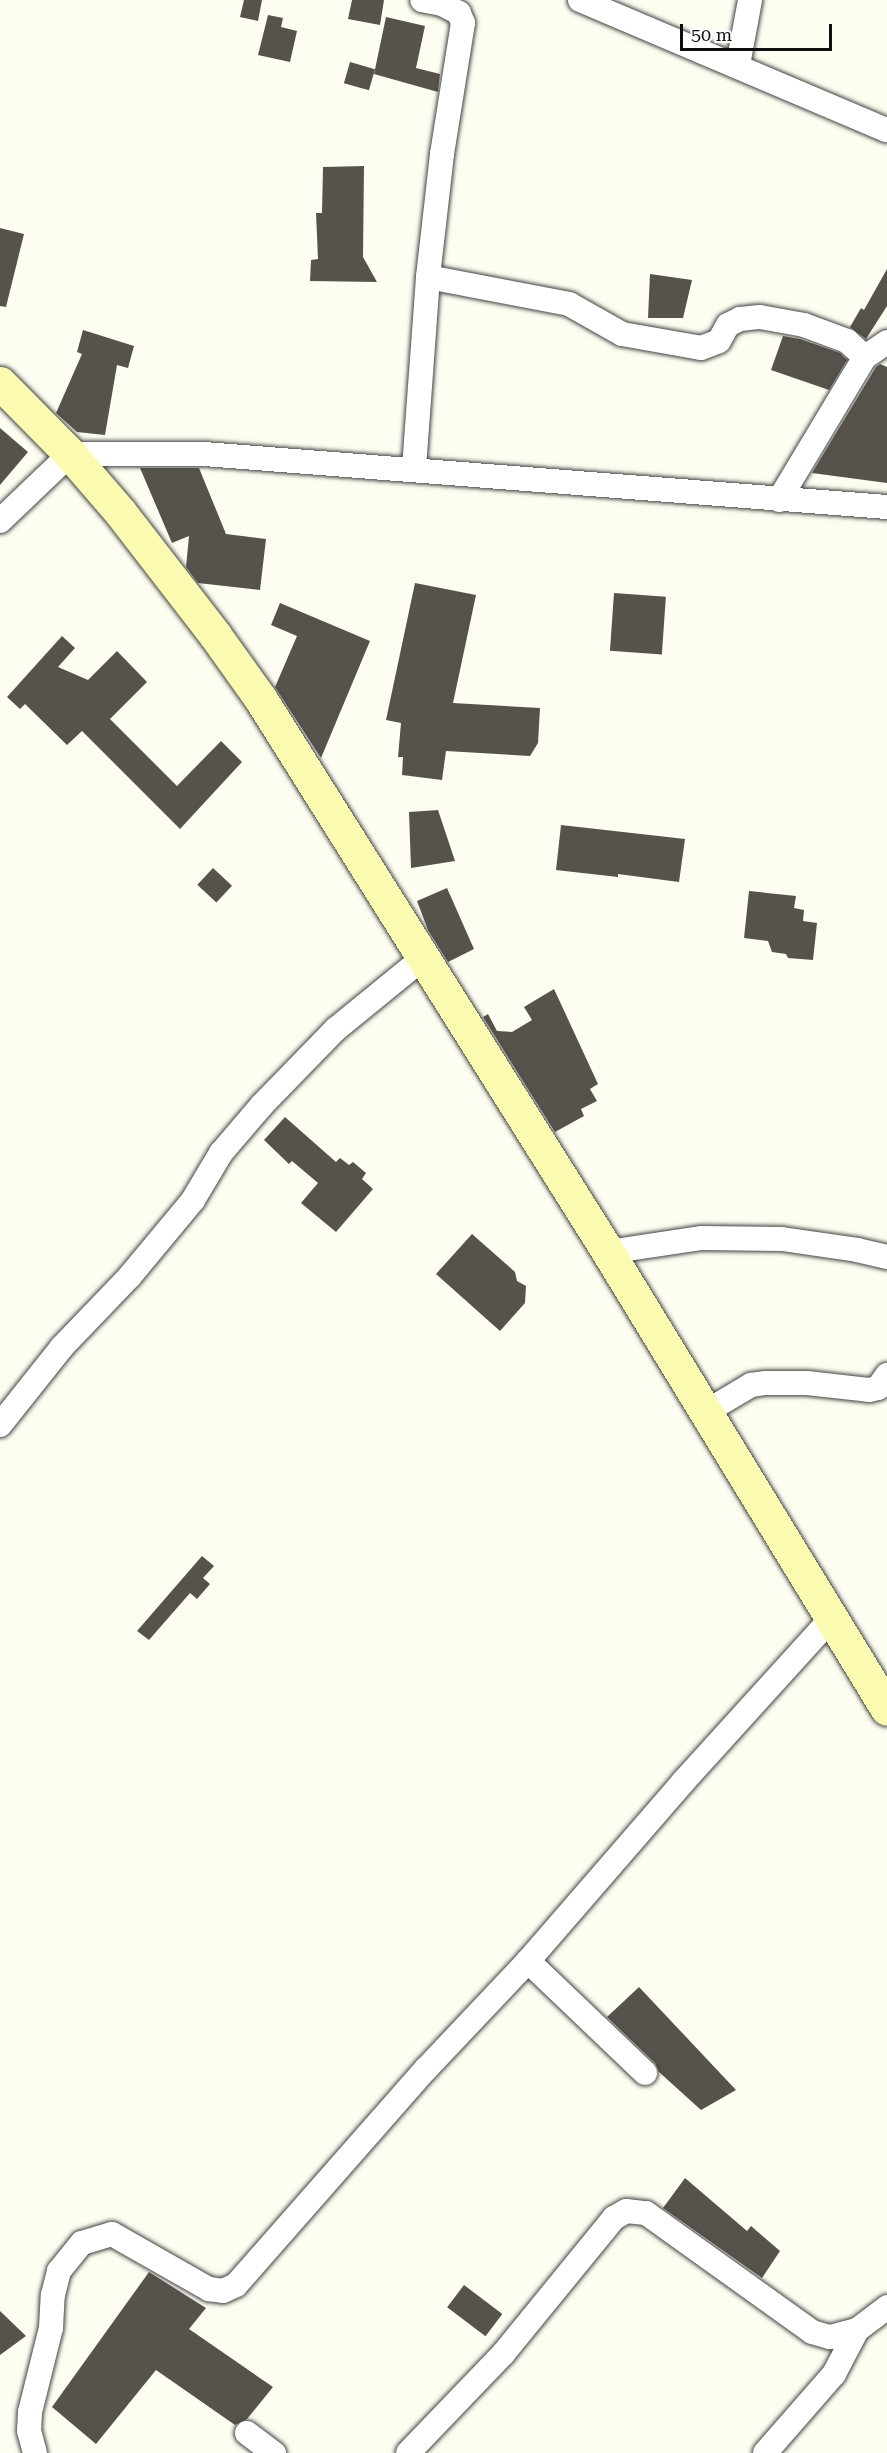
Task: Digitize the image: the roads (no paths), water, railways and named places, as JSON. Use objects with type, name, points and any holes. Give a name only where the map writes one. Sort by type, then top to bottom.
[{"type":"street","points":[[414,468],[428,277],[442,154],[463,23],[459,13],[441,4],[422,0]]},
{"type":"street","points":[[580,0],[887,130]]},
{"type":"street","points":[[738,65],[750,0]]},
{"type":"street","points":[[428,277],[569,304],[608,329],[622,334],[701,348],[719,340],[728,325],[740,319],[760,317],[804,325],[847,341],[864,357]]},
{"type":"street","points":[[779,500],[864,357],[887,342]]},
{"type":"street","points":[[0,383],[70,454],[161,564],[253,689],[608,1252],[704,1413],[887,1709]]},
{"type":"street","points":[[0,521],[70,454],[204,454],[414,468],[779,500],[887,507]]},
{"type":"street","points":[[0,1425],[62,1347],[130,1276],[193,1200],[221,1153],[262,1105],[336,1029],[423,958]]},
{"type":"street","points":[[608,1252],[702,1238],[782,1239],[887,1257]]},
{"type":"street","points":[[704,1413],[751,1385],[807,1383],[869,1390],[878,1388],[887,1375]]},
{"type":"street","points":[[35,2453],[29,2431],[30,2412],[51,2328],[53,2295],[59,2271],[82,2243],[112,2234],[209,2289],[230,2289],[426,2069],[528,1961],[683,1782],[831,1619]]},
{"type":"street","points":[[528,1961],[645,2073]]},
{"type":"street","points":[[408,2453],[503,2354],[614,2218],[626,2211],[646,2213],[812,2332],[830,2337],[857,2330],[887,2307]]},
{"type":"street","points":[[765,2453],[834,2374],[857,2330]]},
{"type":"street","points":[[247,2433],[274,2453]]}]
